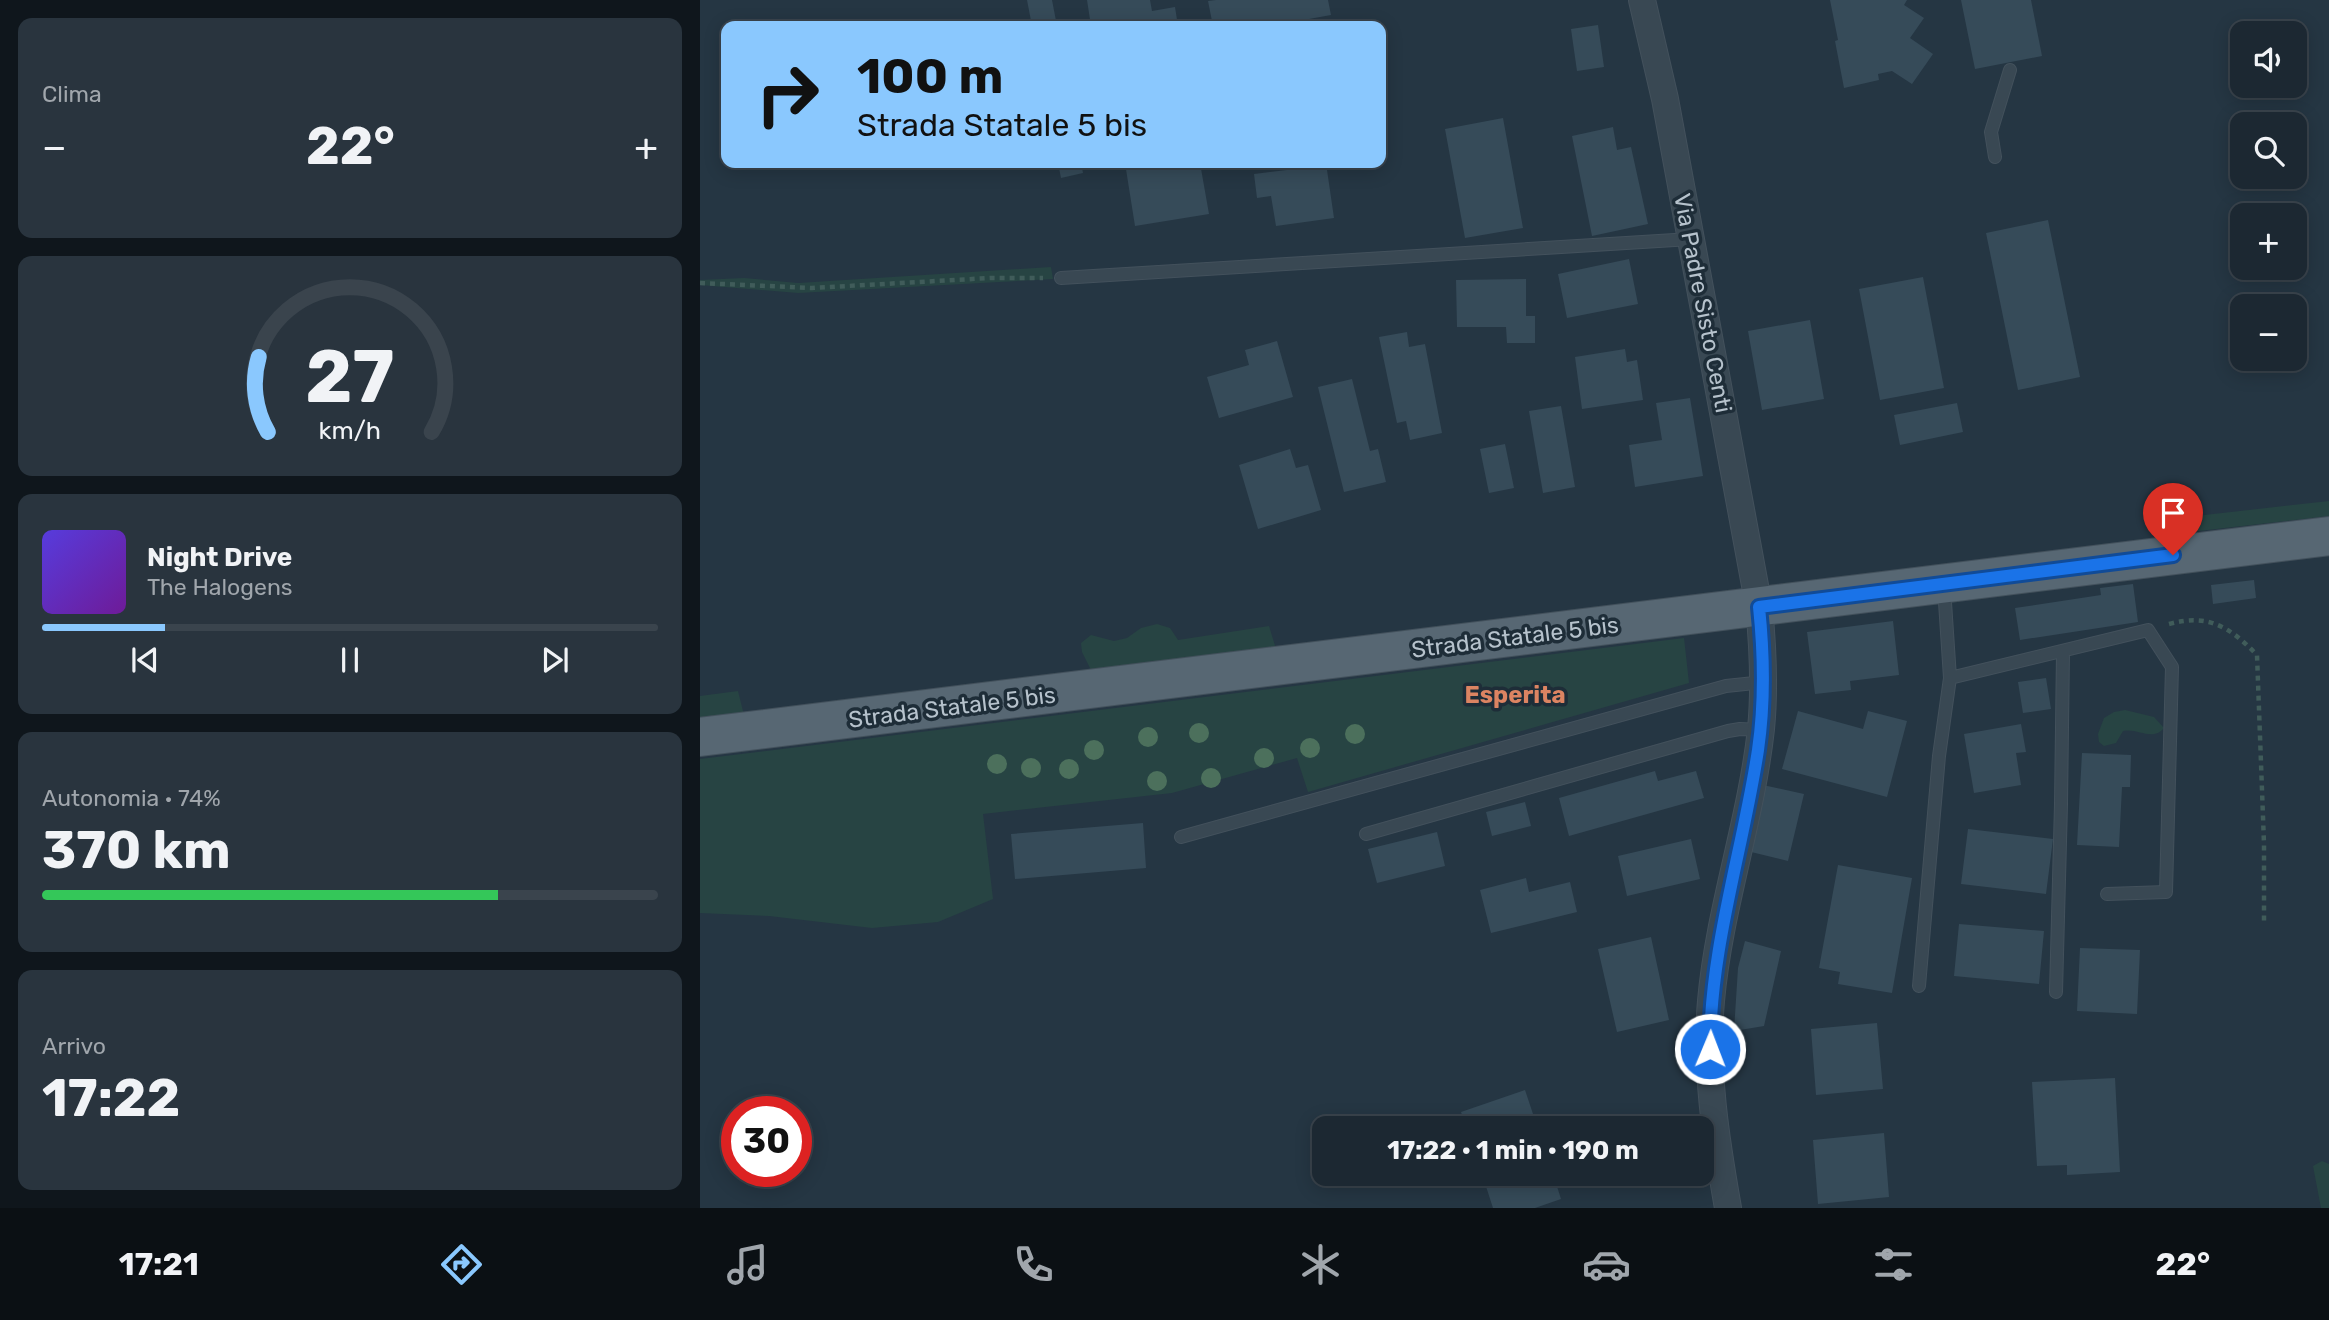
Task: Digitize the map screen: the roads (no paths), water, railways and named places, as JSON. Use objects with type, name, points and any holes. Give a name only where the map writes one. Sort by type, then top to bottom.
[{"type":"main road","name":"Strada Statale 5 bis","points":[[700,737],[2329,536]]},
{"type":"street","name":"Via Padre Sisto Centi","points":[[1642,0],[1662,87],[1759,607],[1764,682],[1760,730],[1717,955],[1711,1002],[1713,1105],[1728,1208]]},
{"type":"lane","points":[[1995,157],[1991,132],[2010,70]]},
{"type":"lane","points":[[1061,278],[1691,239]]},
{"type":"lane","points":[[1919,986],[1939,756],[1950,678],[1944,583]]},
{"type":"lane","points":[[1950,678],[2148,630],[2172,667],[2166,892],[2108,894]]},
{"type":"lane","points":[[2056,992],[2063,652]]},
{"type":"lane","points":[[1181,836],[1726,686],[1764,682]]},
{"type":"lane","points":[[1366,834],[1728,731],[1760,730]]},
{"type":"district","name":"Esperita","points":[[1515,695]]}]
